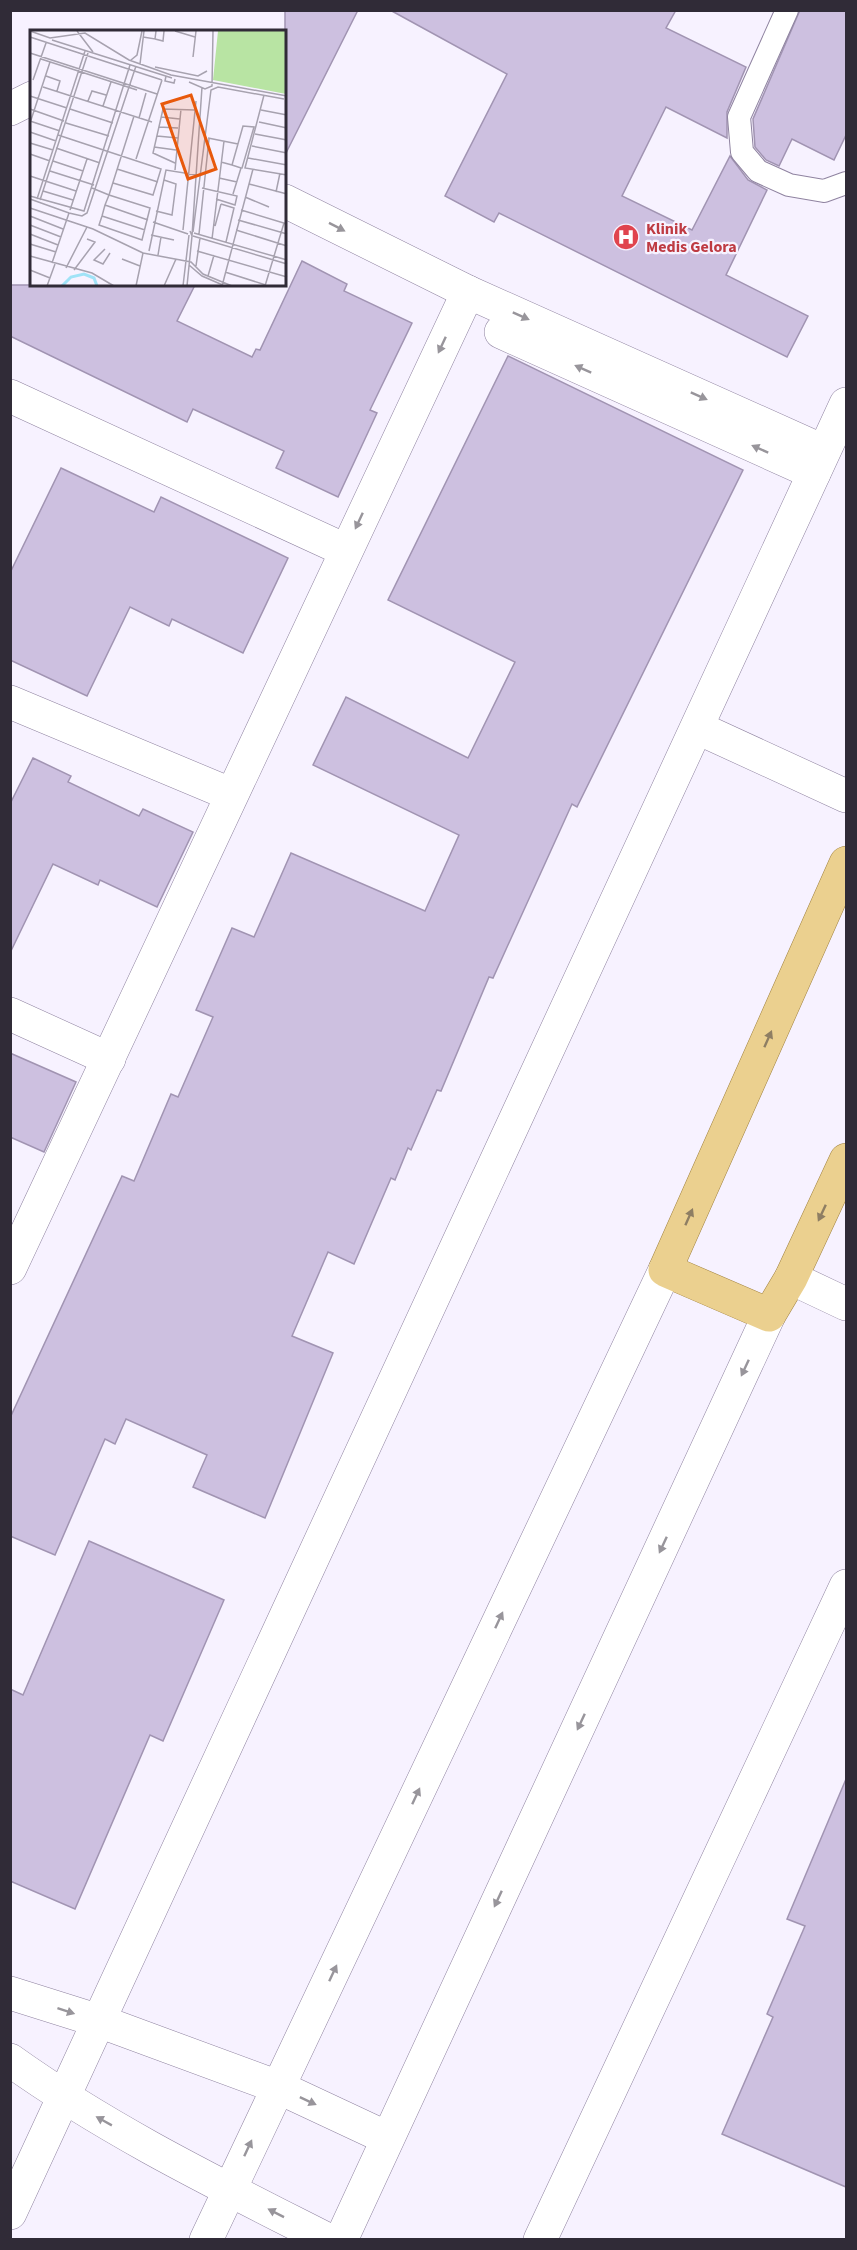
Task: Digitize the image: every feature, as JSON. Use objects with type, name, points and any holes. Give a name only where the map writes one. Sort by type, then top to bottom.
[{"type":"main road","points":[[846,863],[665,1270],[770,1315],[791,1278],[846,1160]]},
{"type":"street","points":[[10,108],[30,99]]},
{"type":"street","points":[[286,202],[463,302],[818,462]]},
{"type":"street","points":[[10,1268],[109,1059],[230,794],[463,302]]},
{"type":"street","points":[[10,396],[345,550]]},
{"type":"street","points":[[10,2212],[846,404]]},
{"type":"street","points":[[10,702],[230,794]]},
{"type":"street","points":[[698,728],[846,796]]},
{"type":"street","points":[[10,1014],[109,1059]]},
{"type":"street","points":[[206,2240],[665,1270]]},
{"type":"street","points":[[791,1278],[846,1304]]},
{"type":"street","points":[[341,2240],[770,1315]]},
{"type":"street","points":[[540,2240],[846,1586]]},
{"type":"street","points":[[10,1993],[99,2021],[278,2087],[387,2138]]},
{"type":"street","points":[[10,2060],[63,2098],[229,2190],[328,2240]]},
{"type":"lane","points":[[787,10],[739,117],[742,152],[758,171],[789,185],[824,191],[846,183]]},
{"type":"building","points":[[285,10],[358,10],[286,153],[286,30]]},
{"type":"building","points":[[390,10],[676,10],[666,28],[746,67],[727,112],[727,138],[666,107],[622,196],[692,230],[730,156],[748,180],[767,190],[726,275],[808,316],[787,357],[499,213],[494,222],[445,196],[507,74]]},
{"type":"building","points":[[800,10],[846,10],[846,135],[834,160],[792,139],[779,166],[766,160],[755,147],[753,119]]},
{"type":"building","points":[[302,261],[347,284],[344,291],[412,323],[370,410],[377,413],[338,497],[276,468],[284,451],[193,409],[187,422],[10,336],[10,285],[194,286],[177,321],[252,357],[256,349],[260,350]]},
{"type":"building","points":[[508,356],[743,470],[577,807],[572,804],[493,978],[489,977],[441,1091],[437,1090],[411,1150],[408,1148],[395,1180],[391,1178],[354,1264],[328,1252],[292,1336],[333,1353],[265,1518],[193,1487],[207,1455],[126,1419],[115,1444],[105,1439],[55,1555],[10,1536],[10,1418],[122,1176],[134,1181],[171,1094],[178,1097],[213,1017],[196,1010],[232,928],[254,937],[291,853],[425,911],[459,835],[313,765],[346,697],[468,758],[515,662],[388,600]]},
{"type":"building","points":[[61,468],[154,512],[161,497],[288,558],[243,653],[172,619],[169,626],[130,607],[87,696],[10,660],[10,573]]},
{"type":"building","points":[[33,758],[71,776],[68,782],[139,816],[143,809],[193,832],[157,907],[100,880],[98,885],[53,864],[10,953],[10,804]]},
{"type":"building","points":[[10,1053],[76,1082],[44,1152],[10,1137]]},
{"type":"building","points":[[89,1541],[224,1600],[163,1741],[150,1735],[75,1909],[10,1881],[10,1689],[23,1695]]},
{"type":"building","points":[[846,1779],[846,2187],[722,2134],[773,2017],[767,2014],[805,1926],[787,1919]]},
{"type":"place","name":"Klinik Medis Gelora","points":[[626,237]]}]
